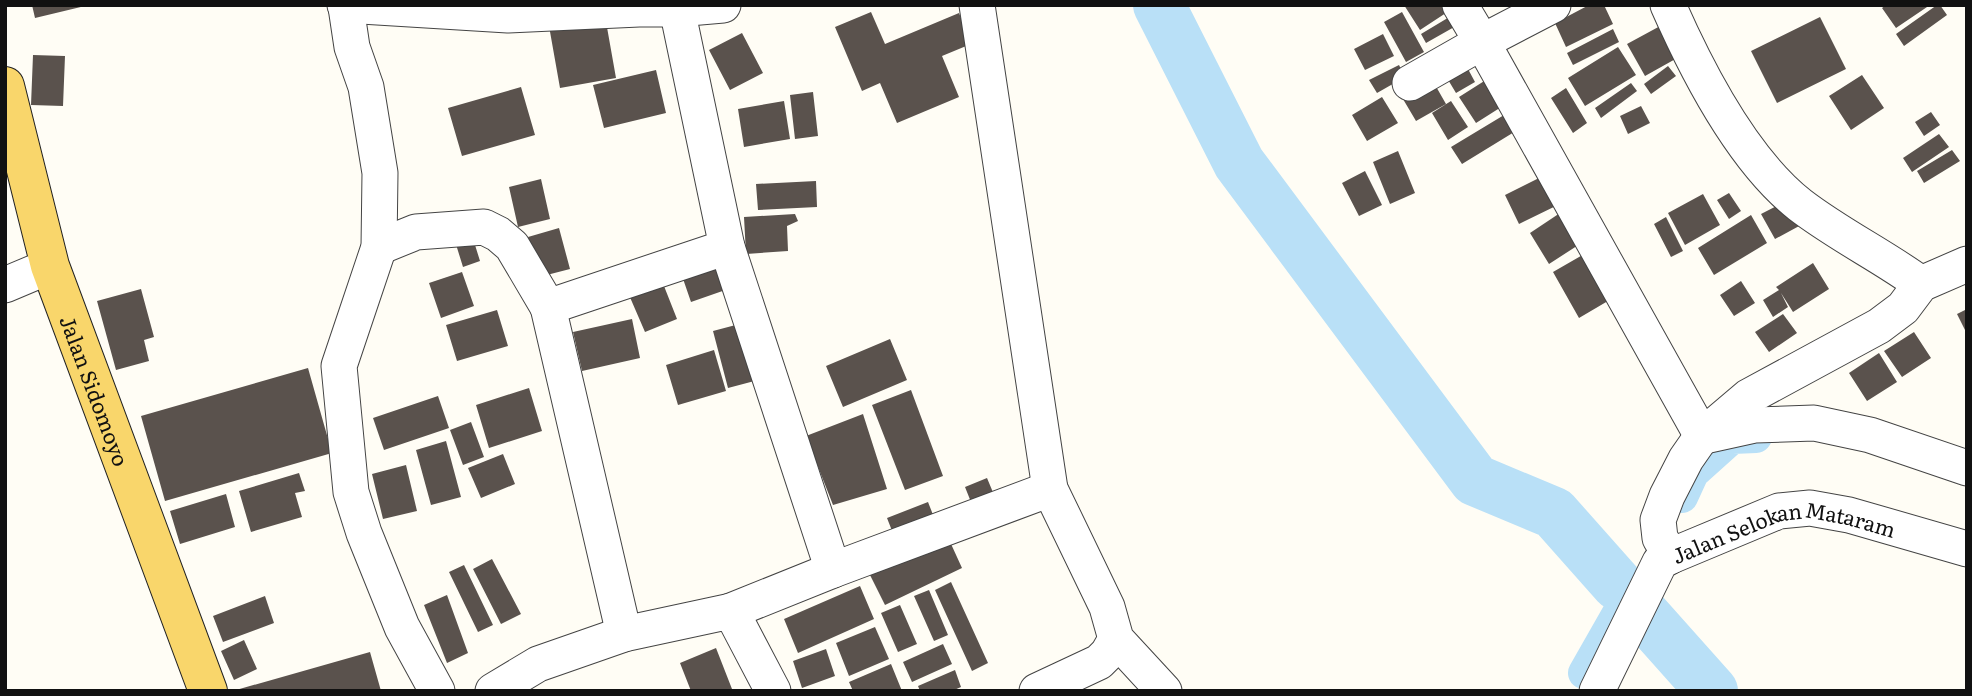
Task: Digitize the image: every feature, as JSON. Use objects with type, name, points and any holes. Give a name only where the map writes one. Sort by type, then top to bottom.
[{"type":"main road","name":"Jalan Sidomoyo","points":[[5,86],[50,266],[208,691]]},
{"type":"street","points":[[437,691],[402,627],[364,533],[351,492],[339,366],[379,247],[380,173],[366,87],[352,47],[345,6],[508,15],[723,5]]},
{"type":"street","points":[[977,5],[1050,489],[1107,607],[1116,639],[1164,691]]},
{"type":"street","points":[[1460,5],[1702,436]]},
{"type":"street","points":[[1410,83],[1553,5]]},
{"type":"street","points":[[1668,5],[1712,91],[1767,174],[1801,206],[1922,284]]},
{"type":"street","points":[[677,9],[727,247],[833,570]]},
{"type":"street","points":[[379,247],[416,232],[484,227],[512,246],[548,307],[624,634]]},
{"type":"street","points":[[548,307],[727,247]]},
{"type":"street","points":[[1665,559],[1658,520],[1680,471],[1702,436],[1748,397],[1880,326],[1903,308],[1922,284],[1967,264]]},
{"type":"street","points":[[5,285],[50,266]]},
{"type":"street","points":[[1702,436],[1755,425],[1814,423],[1870,435],[1967,468]]},
{"type":"street","points":[[493,691],[538,664],[624,634],[731,611],[1050,489]]},
{"type":"street","name":"Jalan Selokan Mataram","points":[[1597,691],[1665,559],[1779,511],[1810,508],[1850,514],[1967,549]]},
{"type":"street","points":[[731,611],[773,691]]},
{"type":"street","points":[[1037,691],[1099,663],[1116,639]]},
{"type":"building","points":[[32,5],[85,5],[85,6],[35,18]]},
{"type":"building","points":[[1404,5],[1450,5],[1452,9],[1420,30]]},
{"type":"building","points":[[1589,5],[1604,5],[1613,24],[1566,47],[1555,23]]},
{"type":"building","points":[[1886,5],[1930,5],[1896,28],[1882,8]]},
{"type":"building","points":[[1940,5],[1947,15],[1904,46],[1896,34]]},
{"type":"building","points":[[871,12],[885,44],[959,13],[971,44],[942,56],[959,97],[897,123],[880,83],[862,91],[835,27]]},
{"type":"building","points":[[1402,12],[1424,52],[1406,62],[1384,22]]},
{"type":"building","points":[[605,16],[616,78],[560,88],[549,26]]},
{"type":"building","points":[[1451,16],[1456,26],[1426,43],[1421,34]]},
{"type":"building","points":[[1820,17],[1846,69],[1777,103],[1751,51]]},
{"type":"building","points":[[1662,25],[1679,57],[1645,76],[1627,44]]},
{"type":"building","points":[[1613,29],[1619,42],[1573,65],[1567,53]]},
{"type":"building","points":[[742,33],[763,73],[730,90],[709,50]]},
{"type":"building","points":[[1383,34],[1394,56],[1365,70],[1354,49]]},
{"type":"building","points":[[1618,47],[1636,75],[1585,106],[1568,78]]},
{"type":"building","points":[[33,55],[65,56],[63,106],[31,105]]},
{"type":"building","points":[[1461,56],[1475,82],[1456,93],[1441,68]]},
{"type":"building","points":[[1399,65],[1405,77],[1377,93],[1369,80]]},
{"type":"building","points":[[1668,66],[1676,76],[1651,94],[1644,84]]},
{"type":"building","points":[[656,70],[666,113],[604,128],[593,85]]},
{"type":"building","points":[[1862,75],[1884,108],[1851,130],[1829,96]]},
{"type":"building","points":[[1430,76],[1446,104],[1416,121],[1400,94]]},
{"type":"building","points":[[1489,78],[1506,104],[1476,123],[1459,97]]},
{"type":"building","points":[[1631,83],[1637,91],[1601,118],[1595,108]]},
{"type":"building","points":[[521,87],[535,135],[462,156],[448,108]]},
{"type":"building","points":[[1566,88],[1587,123],[1573,133],[1551,98]]},
{"type":"building","points":[[813,92],[818,136],[795,139],[790,95]]},
{"type":"building","points":[[1382,97],[1398,123],[1367,141],[1352,115]]},
{"type":"building","points":[[784,101],[790,139],[744,147],[738,109]]},
{"type":"building","points":[[1451,101],[1468,127],[1448,140],[1432,113]]},
{"type":"building","points":[[1641,106],[1650,123],[1628,134],[1620,116]]},
{"type":"building","points":[[1514,109],[1524,126],[1462,164],[1451,147]]},
{"type":"building","points":[[1931,112],[1940,125],[1924,136],[1915,122]]},
{"type":"building","points":[[1939,134],[1949,147],[1912,172],[1903,158]]},
{"type":"building","points":[[1952,150],[1960,161],[1924,183],[1917,171]]},
{"type":"building","points":[[1398,151],[1415,193],[1390,204],[1373,162]]},
{"type":"building","points":[[1365,171],[1382,205],[1359,216],[1342,183]]},
{"type":"building","points":[[1549,173],[1564,202],[1519,224],[1505,195]]},
{"type":"building","points":[[541,179],[550,219],[518,227],[509,187]]},
{"type":"building","points":[[816,181],[817,207],[758,210],[756,184]]},
{"type":"building","points":[[1729,193],[1741,211],[1729,219],[1717,200]]},
{"type":"building","points":[[1703,194],[1720,225],[1685,245],[1668,213]]},
{"type":"building","points":[[1788,200],[1801,225],[1775,239],[1761,214]]},
{"type":"building","points":[[1563,211],[1583,242],[1549,264],[1530,233]]},
{"type":"building","points":[[795,214],[798,221],[787,226],[788,251],[746,254],[744,217]]},
{"type":"building","points":[[1751,215],[1767,243],[1714,275],[1698,248]]},
{"type":"building","points":[[1666,217],[1683,251],[1671,257],[1654,224]]},
{"type":"building","points":[[559,228],[570,269],[539,277],[528,237]]},
{"type":"building","points":[[471,232],[480,261],[463,267],[454,238]]},
{"type":"building","points":[[1586,253],[1613,298],[1579,318],[1553,272]]},
{"type":"building","points":[[724,258],[734,287],[691,302],[681,273]]},
{"type":"building","points":[[1813,263],[1829,289],[1793,312],[1781,293],[1788,307],[1773,317],[1763,300],[1779,290],[1776,287]]},
{"type":"building","points":[[462,272],[474,306],[441,318],[429,283]]},
{"type":"building","points":[[662,281],[677,319],[645,332],[629,295]]},
{"type":"building","points":[[1741,281],[1755,303],[1734,316],[1720,295]]},
{"type":"building","points":[[141,289],[154,337],[144,340],[149,361],[116,370],[97,301]]},
{"type":"building","points":[[1967,309],[1967,334],[1957,314]]},
{"type":"building","points":[[497,310],[508,346],[457,361],[446,325]]},
{"type":"building","points":[[1783,314],[1797,333],[1769,352],[1755,332]]},
{"type":"building","points":[[632,319],[640,358],[582,371],[573,332]]},
{"type":"building","points":[[747,322],[762,379],[728,388],[713,331]]},
{"type":"building","points":[[1914,332],[1931,358],[1902,377],[1884,351]]},
{"type":"building","points":[[890,339],[907,380],[843,407],[826,366]]},
{"type":"building","points":[[714,350],[726,391],[678,405],[666,365]]},
{"type":"building","points":[[1879,353],[1897,382],[1867,401],[1849,373]]},
{"type":"building","points":[[308,368],[332,453],[165,501],[141,416]]},
{"type":"building","points":[[529,388],[542,431],[489,448],[476,405]]},
{"type":"building","points":[[911,390],[943,476],[905,490],[872,405]]},
{"type":"building","points":[[438,396],[449,428],[384,450],[373,418]]},
{"type":"building","points":[[863,414],[887,489],[833,505],[806,436]]},
{"type":"building","points":[[471,422],[484,457],[463,465],[450,430]]},
{"type":"building","points":[[446,441],[461,497],[431,505],[416,450]]},
{"type":"building","points":[[503,454],[515,484],[481,498],[468,468]]},
{"type":"building","points":[[406,465],[417,511],[383,519],[372,474]]},
{"type":"building","points":[[299,473],[305,491],[295,493],[302,517],[251,532],[239,491]]},
{"type":"building","points":[[987,478],[997,502],[975,512],[965,487]]},
{"type":"building","points":[[226,494],[235,527],[180,544],[170,511]]},
{"type":"building","points":[[928,502],[937,525],[896,541],[887,518]]},
{"type":"building","points":[[946,533],[962,568],[885,605],[868,571]]},
{"type":"building","points":[[492,559],[521,614],[501,624],[473,569]]},
{"type":"building","points":[[464,565],[493,625],[478,632],[449,572]]},
{"type":"building","points":[[951,582],[988,663],[972,671],[935,590]]},
{"type":"building","points":[[860,586],[874,619],[798,653],[784,619]]},
{"type":"building","points":[[929,590],[948,635],[934,641],[914,596]]},
{"type":"building","points":[[447,595],[468,653],[447,663],[424,605]]},
{"type":"building","points":[[265,596],[274,623],[223,642],[213,616]]},
{"type":"building","points":[[900,605],[917,644],[898,652],[881,613]]},
{"type":"building","points":[[875,627],[889,659],[849,676],[836,643]]},
{"type":"building","points":[[244,640],[257,669],[234,680],[221,651]]},
{"type":"building","points":[[943,644],[952,664],[912,682],[903,662]]},
{"type":"building","points":[[716,648],[732,689],[691,691],[680,663]]},
{"type":"building","points":[[826,649],[835,676],[802,688],[793,661]]},
{"type":"building","points":[[370,652],[381,691],[236,691],[236,690]]},
{"type":"building","points":[[891,664],[902,691],[853,691],[849,682]]},
{"type":"building","points":[[955,670],[961,687],[952,691],[920,691],[918,686]]},
{"type":"waterway","points":[[1159,5],[1239,163],[1475,480],[1554,513],[1617,584]]},
{"type":"waterway","points":[[1682,497],[1693,473],[1732,438],[1756,437]]},
{"type":"waterway","points":[[1584,673],[1625,601]]},
{"type":"waterway","points":[[1638,608],[1712,691]]}]
